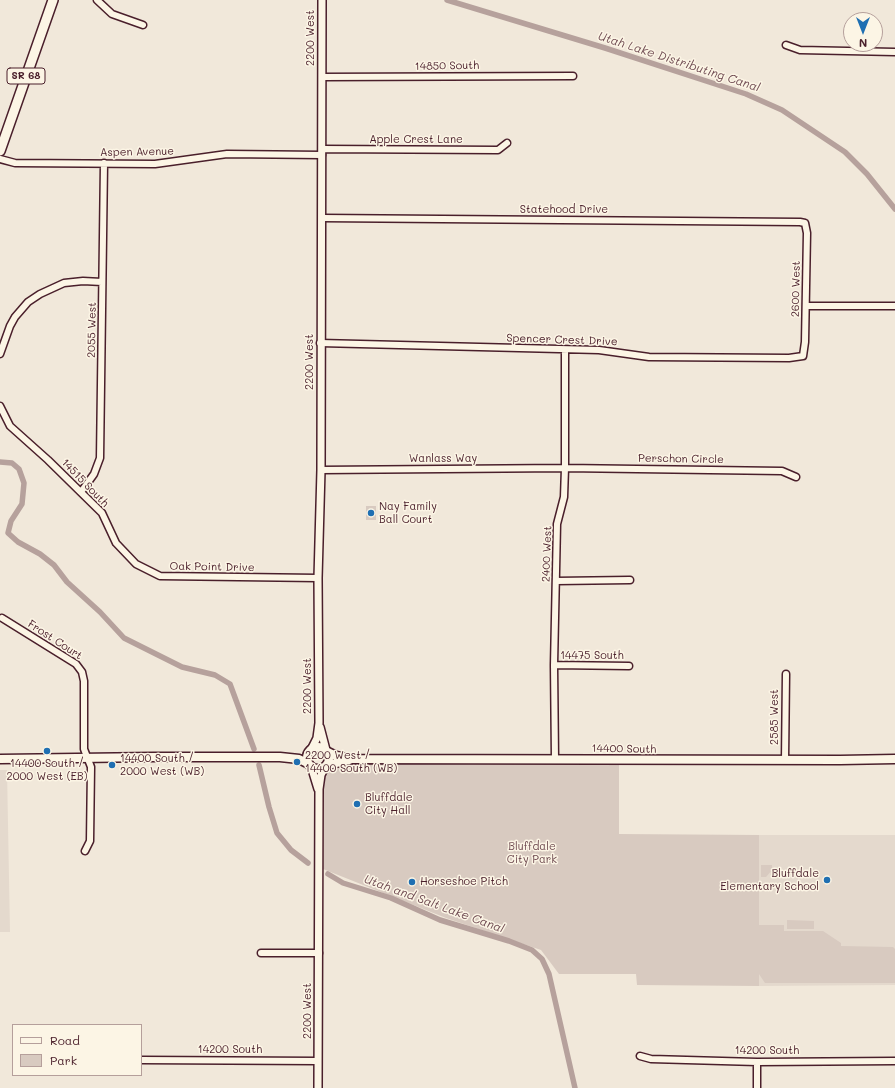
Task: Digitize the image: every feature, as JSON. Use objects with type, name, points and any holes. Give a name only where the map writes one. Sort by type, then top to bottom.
[{"type":"main road","name":"SR 68","points":[[0,151],[53,0]]},
{"type":"main road","points":[[0,759],[280,757],[299,759],[319,769],[326,766],[330,758],[327,751],[319,747],[280,757]]},
{"type":"main road","points":[[310,765],[307,757],[311,749]]},
{"type":"main road","name":"14400 South","points":[[327,751],[336,756],[352,759],[895,759]]},
{"type":"main road","name":"14400 South","points":[[326,766],[352,759]]},
{"type":"street","points":[[97,0],[112,14],[143,25]]},
{"type":"street","name":"2200 West","points":[[311,749],[317,738],[319,723],[318,578],[321,470],[320,343],[322,218],[322,0]]},
{"type":"street","points":[[786,45],[800,50],[895,52]]},
{"type":"street","name":"14850 South","points":[[322,76],[573,76]]},
{"type":"street","name":"Apple Crest Lane","points":[[322,152],[498,150],[507,143]]},
{"type":"street","name":"Aspen Avenue","points":[[0,159],[16,163],[155,164],[227,154],[322,152]]},
{"type":"street","name":"2055 West","points":[[81,492],[94,474],[100,458],[104,163]]},
{"type":"street","name":"Statehood Drive","points":[[322,218],[790,221],[805,223]]},
{"type":"street","name":"2600 West","points":[[803,356],[806,306],[807,238],[805,223]]},
{"type":"street","points":[[0,354],[10,326],[15,317],[28,302],[40,294],[64,283],[82,281],[102,282]]},
{"type":"street","points":[[806,306],[895,306]]},
{"type":"street","name":"Spencer Crest Drive","points":[[320,343],[599,350],[649,357],[789,358],[803,356]]},
{"type":"street","name":"2400 West","points":[[555,759],[554,666],[557,524],[564,497],[565,350]]},
{"type":"street","name":"14515 South","points":[[0,406],[10,426],[48,460],[102,513],[116,544]]},
{"type":"street","name":"Wanlass Way","points":[[321,470],[565,468]]},
{"type":"street","name":"Perschon Circle","points":[[565,468],[782,471],[796,477]]},
{"type":"street","name":"Oak Point Drive","points":[[116,544],[136,564],[160,576],[318,578]]},
{"type":"street","points":[[556,581],[630,580]]},
{"type":"street","name":"Frost Court","points":[[2,618],[76,664],[80,667],[84,676],[84,749],[91,767],[90,842],[85,851]]},
{"type":"street","name":"14475 South","points":[[554,666],[629,666]]},
{"type":"street","name":"2585 West","points":[[785,760],[786,674]]},
{"type":"street","name":"2200 West","points":[[319,723],[327,751]]},
{"type":"street","name":"2200 West","points":[[310,765],[319,789]]},
{"type":"street","name":"2200 West","points":[[318,1088],[319,789],[321,775],[326,766]]},
{"type":"street","points":[[261,953],[319,953]]},
{"type":"street","name":"14200 South","points":[[640,1056],[651,1059],[757,1062],[895,1061]]},
{"type":"street","name":"14200 South","points":[[142,1060],[318,1061]]},
{"type":"street","points":[[757,1062],[758,1088]]},
{"type":"shaded area","points":[[0,770],[7,770],[10,932],[0,932]]},
{"type":"shaded area","name":"Bluffdale Elementary School","points":[[759,835],[895,835],[895,985],[759,986]]},
{"type":"green space","name":"Nay Family Ball Court","points":[[366,506],[376,506],[376,520],[366,520]]},
{"type":"green space","name":"Bluffdale City Park","points":[[345,764],[619,764],[619,834],[759,835],[759,925],[784,925],[784,931],[823,931],[841,943],[841,946],[893,947],[895,949],[895,983],[765,983],[759,974],[759,986],[637,985],[636,974],[559,974],[541,950],[446,918],[323,869],[324,794],[322,785],[324,775],[331,768]]},
{"type":"green space","points":[[761,865],[772,865],[772,870],[766,877],[761,877]]},
{"type":"green space","points":[[787,920],[814,921],[814,929],[787,929]]},
{"type":"waterway","name":"Utah Lake Distributing Canal","points":[[447,0],[605,48],[746,94],[782,110],[845,152],[867,174],[895,209]]},
{"type":"waterway","name":"Utah and Salt Lake Canal","points":[[0,462],[12,463],[19,469],[24,483],[22,504],[11,521],[8,533],[18,542],[40,554],[54,565],[67,582],[100,612],[124,638],[182,667],[215,675],[230,684],[254,749]]},
{"type":"waterway","name":"Utah and Salt Lake Canal","points":[[259,765],[277,833],[291,850],[308,863]]},
{"type":"waterway","name":"Utah and Salt Lake Canal","points":[[328,874],[343,883],[391,898],[440,920],[509,941],[532,950],[542,959],[549,974],[575,1088]]},
{"type":"place","name":"Nay Family Ball Court","points":[[371,513]]},
{"type":"place","name":"14400 South / 2000 West (EB)","points":[[47,751]]},
{"type":"place","name":"2200 West / 14400 South (WB)","points":[[297,762]]},
{"type":"place","name":"14400 South / 2000 West (WB)","points":[[112,765]]},
{"type":"place","name":"Bluffdale City Hall","points":[[357,804]]},
{"type":"place","name":"Bluffdale Elementary School","points":[[827,880]]},
{"type":"place","name":"Horseshoe Pitch","points":[[412,882]]}]
